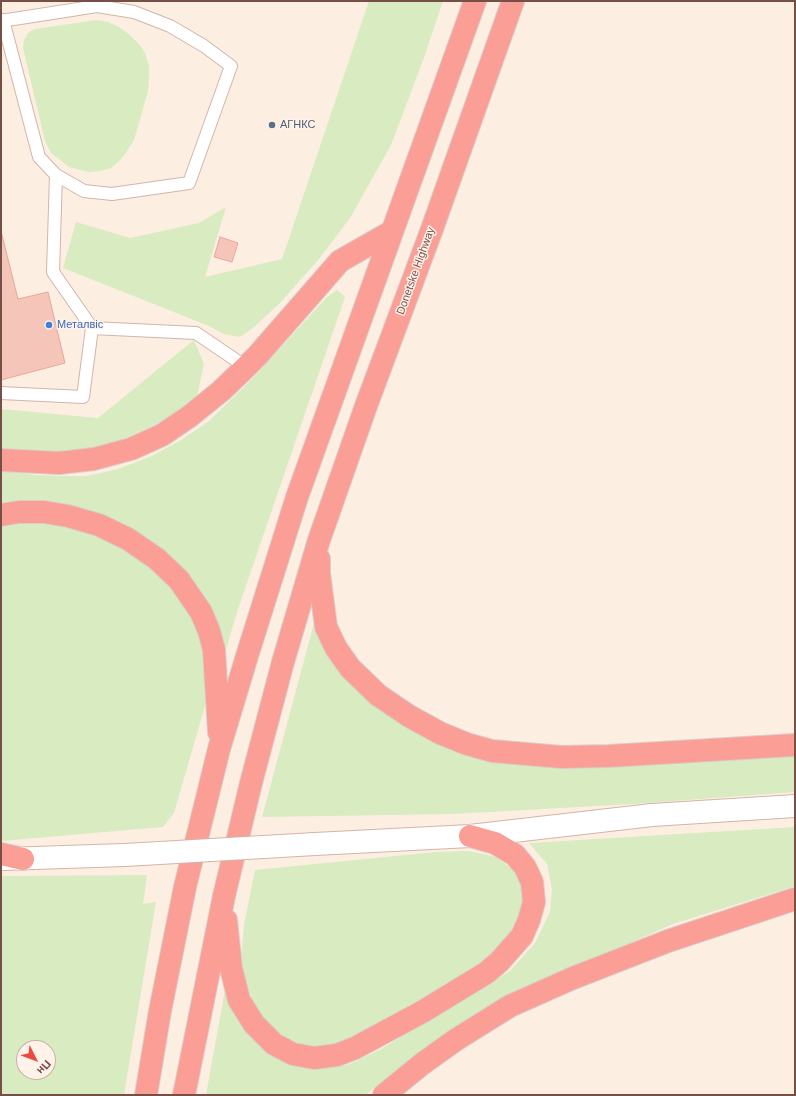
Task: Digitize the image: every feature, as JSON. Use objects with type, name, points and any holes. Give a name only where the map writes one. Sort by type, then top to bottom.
[{"type":"highway","points":[[146,1095],[160,1011],[185,887],[219,749],[246,656],[297,497],[475,1]]},
{"type":"highway","name":"Donetske Highway","points":[[184,1095],[224,896],[251,783],[283,662],[319,540],[513,1]]},
{"type":"highway","points":[[1,453],[11,460],[59,463],[87,460],[131,449],[162,435],[190,416],[221,391],[246,367],[340,261],[391,232]]},
{"type":"highway","points":[[1,515],[19,512],[44,512],[68,516],[99,525],[128,538],[157,559],[179,580],[202,612],[214,650],[219,749]]},
{"type":"highway","points":[[319,540],[319,573],[326,627],[336,648],[350,668],[378,694],[409,716],[440,733],[467,744],[492,751],[561,757],[609,756],[795,745]]},
{"type":"highway","points":[[224,896],[231,968],[240,1000],[254,1024],[274,1044],[293,1054],[314,1058],[337,1055],[355,1048],[422,1012],[486,973],[512,950],[522,936],[529,920],[534,902],[532,882],[525,867],[515,855],[495,843],[470,836]]},
{"type":"highway","points":[[1,854],[23,859]]},
{"type":"highway","points":[[384,1095],[457,1038],[510,1006],[573,978],[668,941],[795,899]]},
{"type":"main road","points":[[1,860],[125,855],[470,836],[652,815],[795,806]]},
{"type":"lane","points":[[97,6],[134,12],[170,26],[204,46],[231,66],[189,183],[112,194],[84,191],[56,175],[39,157],[2,21],[97,6]]},
{"type":"lane","points":[[1,393],[83,397],[92,328],[53,272],[56,175]]},
{"type":"lane","points":[[92,328],[196,333],[246,367]]},
{"type":"green space","points":[[369,1],[443,1],[422,63],[391,145],[350,218],[319,259],[280,303],[253,328],[240,337],[224,334],[209,326],[63,268],[76,222],[130,238],[199,223],[226,207],[205,277],[282,259]]},
{"type":"green space","points":[[97,20],[108,22],[119,27],[140,45],[145,53],[149,66],[149,76],[148,91],[134,140],[125,154],[111,168],[89,172],[69,167],[51,153],[45,141],[23,48],[24,40],[28,33],[35,29]]},
{"type":"green space","points":[[337,290],[345,297],[237,612],[225,653],[192,582],[168,554],[137,532],[1,509],[1,469],[35,475],[87,476],[118,469],[152,456],[181,440],[209,421],[254,377],[326,298]]},
{"type":"green space","points":[[194,340],[204,364],[197,396],[163,421],[104,448],[64,456],[11,451],[1,447],[1,409],[98,418]]},
{"type":"green space","points":[[28,519],[82,527],[146,560],[189,607],[206,651],[207,699],[174,813],[163,827],[1,841],[1,522]]},
{"type":"green space","points":[[316,616],[325,644],[456,748],[795,753],[795,792],[633,804],[453,814],[262,817]]},
{"type":"green space","points":[[795,827],[795,886],[673,924],[510,996],[438,1040],[365,1095],[206,1095],[225,990],[239,1016],[323,1067],[348,1065],[381,1049],[510,971],[535,943],[550,912],[552,889],[547,864],[529,843]]},
{"type":"green space","points":[[469,851],[496,857],[517,873],[524,898],[513,931],[496,953],[443,989],[342,1043],[317,1048],[306,1046],[287,1039],[265,1020],[254,1003],[247,986],[241,958],[244,925],[255,870],[436,852]]},
{"type":"green space","points":[[147,875],[143,904],[156,902],[124,1095],[1,1095],[1,876]]},
{"type":"building","points":[[1,231],[18,299],[48,292],[65,363],[1,380]]},
{"type":"building","points":[[220,237],[238,243],[232,262],[214,257]]},
{"type":"place","name":"АГНКС","points":[[272,125]]},
{"type":"place","name":"Металвіс","points":[[49,325]]}]
